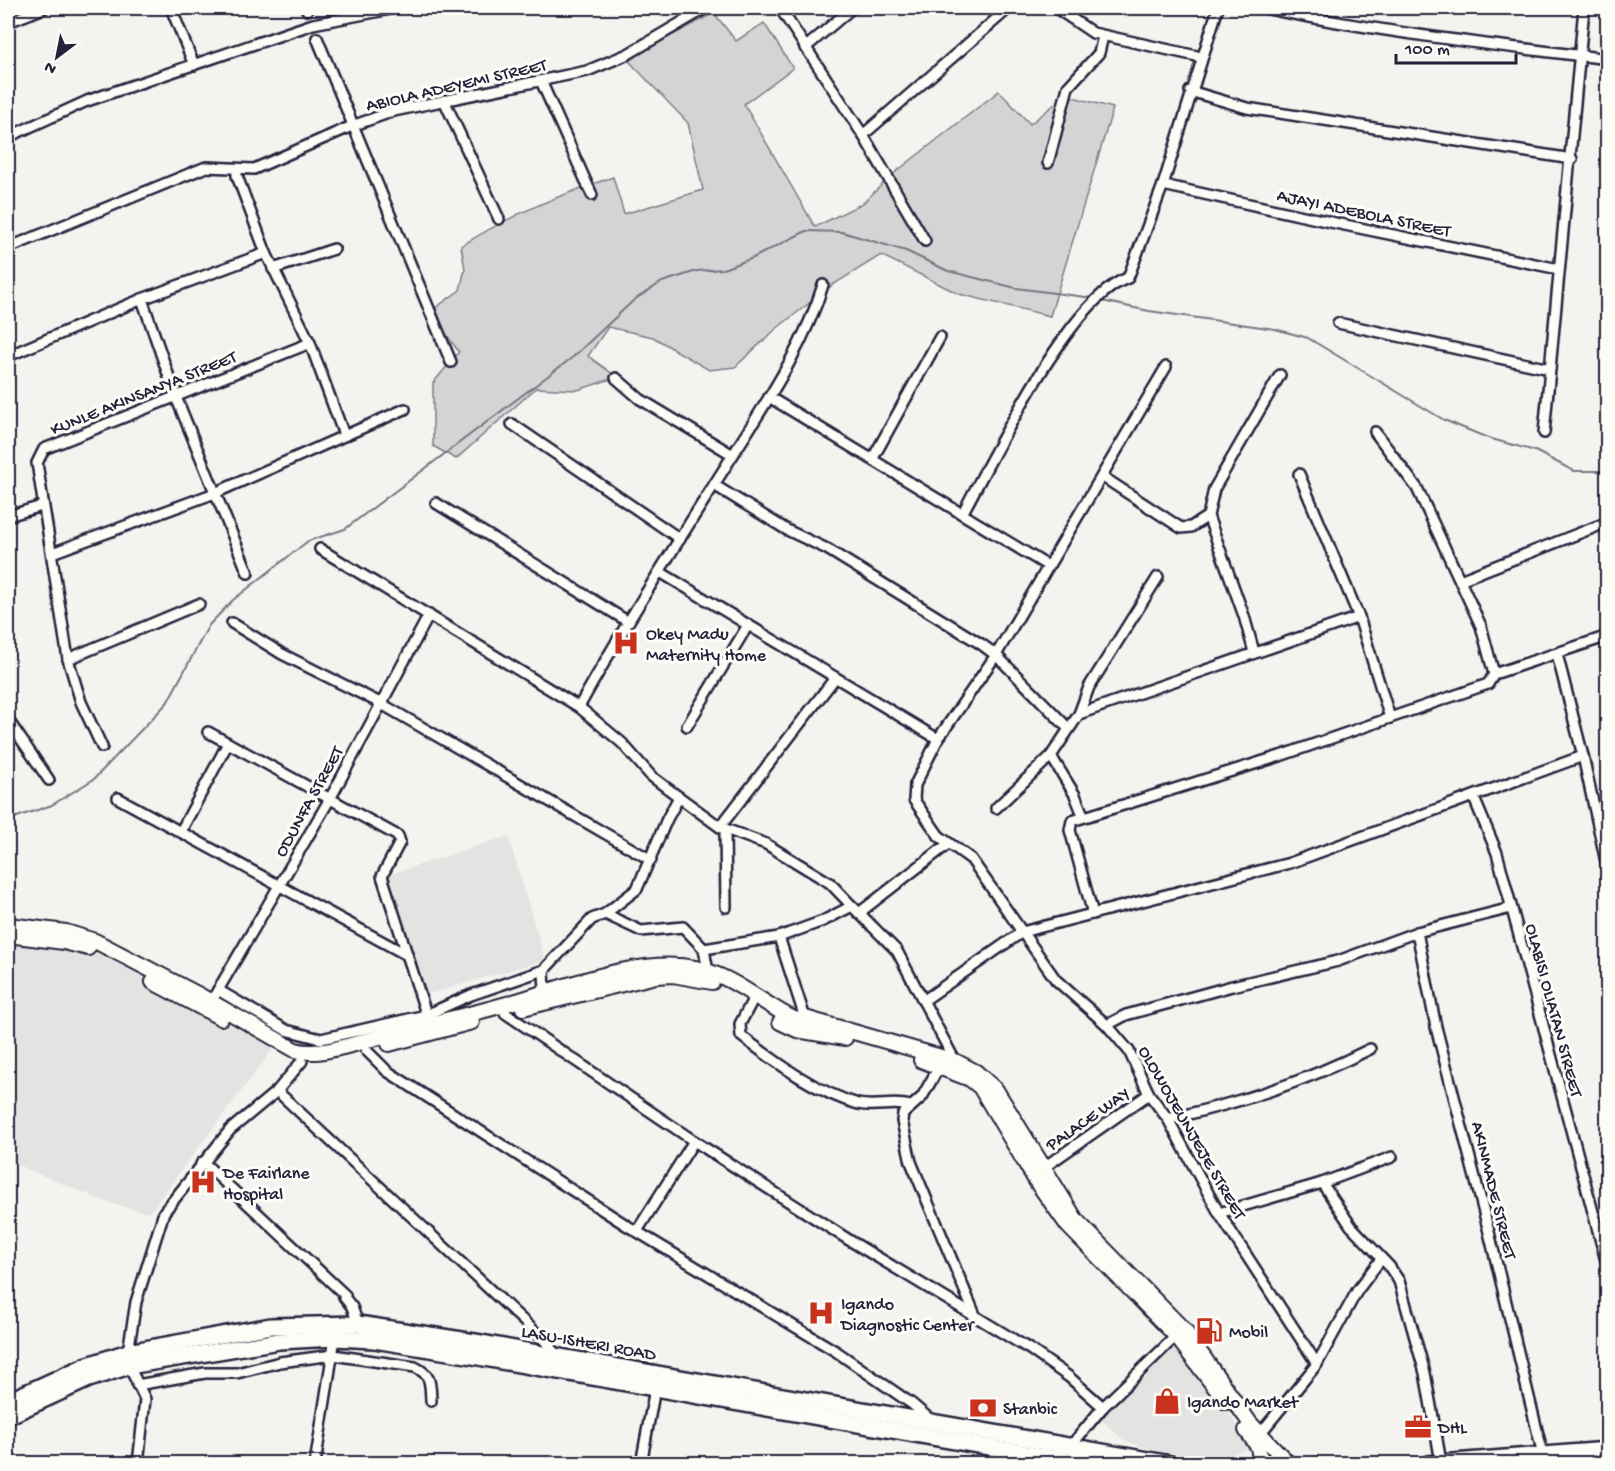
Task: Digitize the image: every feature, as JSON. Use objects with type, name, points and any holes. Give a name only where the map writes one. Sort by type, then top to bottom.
[{"type":"main road","points":[[8,925],[66,932],[95,941],[215,996],[295,1050],[314,1053],[350,1039],[428,1019],[505,1009],[545,992],[649,967],[675,965],[708,972],[735,982],[796,1020],[805,1018],[955,1061],[976,1072],[996,1090],[1076,1220],[1190,1337],[1260,1434],[1289,1464]]},
{"type":"main road","points":[[8,935],[64,942],[91,949],[302,1061],[324,1060],[366,1050],[505,1009],[609,986],[673,975],[710,982],[796,1030],[854,1039],[939,1066],[980,1087],[1036,1180],[1068,1226],[1176,1336],[1253,1438],[1261,1456],[1261,1464]]},
{"type":"main road","name":"LASU-ISHERI ROAD","points":[[8,1416],[128,1359],[271,1326],[358,1324],[557,1356],[656,1381],[1034,1461],[1085,1464]]},
{"type":"main road","name":"LASU-ISHERI ROAD","points":[[8,1401],[85,1366],[268,1342],[335,1338],[374,1340],[932,1421],[1171,1464]]},
{"type":"main road","points":[[1435,1463],[1608,1450]]},
{"type":"street","points":[[8,22],[44,8]]},
{"type":"street","points":[[171,8],[194,65]]},
{"type":"street","points":[[8,137],[87,101],[313,24],[396,8]]},
{"type":"street","name":"ABIOLA ADEYEMI STREET","points":[[8,248],[206,167],[254,170],[352,126],[394,111],[587,70],[628,54],[706,8]]},
{"type":"street","points":[[780,8],[863,135],[925,241]]},
{"type":"street","points":[[805,48],[852,8]]},
{"type":"street","points":[[863,135],[1009,8]]},
{"type":"street","points":[[1056,8],[1075,23],[1103,36],[1201,57]]},
{"type":"street","points":[[963,514],[1035,381],[1078,318],[1117,282],[1128,278],[1163,185],[1190,91],[1218,8]]},
{"type":"street","points":[[1264,8],[1323,20],[1495,47],[1608,58]]},
{"type":"street","points":[[1544,433],[1572,159],[1584,8]]},
{"type":"street","points":[[1048,163],[1068,87],[1100,53],[1103,36]]},
{"type":"street","points":[[317,38],[451,362]]},
{"type":"street","points":[[541,81],[592,195]]},
{"type":"street","points":[[1190,91],[1247,108],[1572,159]]},
{"type":"street","points":[[444,100],[500,219]]},
{"type":"street","points":[[237,170],[237,176],[266,253],[310,343],[344,435]]},
{"type":"street","name":"AJAYI ADEBOLA STREET","points":[[1163,185],[1335,224],[1559,269]]},
{"type":"street","points":[[273,269],[334,249]]},
{"type":"street","points":[[8,356],[142,299],[266,253]]},
{"type":"street","points":[[579,707],[627,621],[770,397],[818,302],[823,285]]},
{"type":"street","points":[[142,299],[176,397],[248,573]]},
{"type":"street","points":[[1338,323],[1550,369]]},
{"type":"street","points":[[873,458],[940,337]]},
{"type":"street","name":"KUNLE AKINSANYA STREET","points":[[102,747],[81,702],[68,659],[37,463],[44,449],[310,343]]},
{"type":"street","name":"OLOWOJEUNJEJE STREET","points":[[1166,367],[996,655],[938,739],[915,785],[914,800],[916,806],[948,844],[971,859],[1056,980],[1107,1025],[1129,1051],[1149,1094],[1168,1119],[1219,1213],[1317,1364]]},
{"type":"street","points":[[1254,652],[1244,616],[1208,516],[1214,489],[1280,375]]},
{"type":"street","points":[[616,378],[640,399],[733,455]]},
{"type":"street","points":[[770,397],[1048,566]]},
{"type":"street","points":[[52,553],[215,493],[405,409]]},
{"type":"street","points":[[512,424],[681,539]]},
{"type":"street","points":[[1375,432],[1417,488],[1481,626],[1494,674]]},
{"type":"street","points":[[1299,474],[1359,617],[1390,718]]},
{"type":"street","points":[[1102,477],[1176,527],[1186,529],[1208,516]]},
{"type":"street","points":[[714,485],[787,530],[828,549],[996,655],[1068,728]]},
{"type":"street","points":[[436,503],[627,621]]},
{"type":"street","points":[[8,516],[42,506]]},
{"type":"street","points":[[1460,580],[1608,522]]},
{"type":"street","points":[[320,549],[579,707],[622,743],[651,776],[722,828],[766,844],[831,883],[897,951],[955,1061]]},
{"type":"street","points":[[660,572],[938,739]]},
{"type":"street","points":[[996,808],[1051,756],[1079,714],[1089,687],[1158,577]]},
{"type":"street","points":[[68,659],[199,604]]},
{"type":"street","name":"ODUNFA STREET","points":[[215,996],[331,797],[429,615]]},
{"type":"street","points":[[1079,714],[1359,617]]},
{"type":"street","points":[[232,622],[282,654],[380,703],[651,860]]},
{"type":"street","points":[[687,726],[748,625]]},
{"type":"street","points":[[1093,914],[1070,830],[1072,821],[1083,815],[1191,785],[1390,718],[1488,684],[1494,674],[1608,636]]},
{"type":"street","points":[[1557,654],[1583,756],[1608,871]]},
{"type":"street","points":[[726,907],[722,828],[835,678]]},
{"type":"street","points":[[8,720],[49,780]]},
{"type":"street","points":[[207,732],[331,797],[398,836],[400,842],[382,876],[428,1019],[503,984],[544,970],[592,919],[605,914],[633,894],[651,860],[667,819],[680,797]]},
{"type":"street","points":[[181,831],[228,743]]},
{"type":"street","points":[[1051,756],[1067,781],[1083,815]]},
{"type":"street","points":[[923,1001],[1022,932],[1290,863],[1474,798],[1583,756]]},
{"type":"street","points":[[118,798],[407,955]]},
{"type":"street","name":"OLABISI OLIATAN STREET","points":[[1474,798],[1497,853],[1608,1268]]},
{"type":"street","points":[[704,949],[779,937],[855,909],[948,844]]},
{"type":"street","points":[[1107,1025],[1126,1015],[1357,956],[1417,932],[1511,908]]},
{"type":"street","points":[[605,914],[641,931],[684,927],[704,949],[708,972]]},
{"type":"street","name":"AKINMADE STREET","points":[[1417,932],[1436,1028],[1490,1232],[1543,1455]]},
{"type":"street","points":[[779,937],[805,1018]]},
{"type":"street","points":[[544,970],[545,992]]},
{"type":"street","points":[[503,984],[505,1009],[694,1141],[944,1299],[975,1315],[1069,1377],[1103,1407]]},
{"type":"street","points":[[751,1003],[740,1024],[741,1036],[783,1067],[852,1102],[874,1106],[902,1104],[910,1106]]},
{"type":"street","points":[[1168,1119],[1238,1103],[1318,1074],[1370,1049]]},
{"type":"street","points":[[366,1050],[387,1071],[637,1231],[837,1353],[912,1404],[932,1421]]},
{"type":"street","points":[[138,1464],[145,1399],[137,1385],[128,1359],[136,1302],[158,1224],[164,1212],[230,1130],[277,1091],[302,1061]]},
{"type":"street","points":[[939,1066],[922,1097],[903,1114],[902,1121],[911,1162],[975,1315]]},
{"type":"street","points":[[277,1091],[545,1341],[557,1356]]},
{"type":"street","name":"PALACE WAY","points":[[1042,1168],[1083,1142],[1149,1094]]},
{"type":"street","points":[[637,1231],[694,1141]]},
{"type":"street","points":[[1219,1213],[1322,1183],[1392,1157]]},
{"type":"street","points":[[201,1164],[203,1162],[345,1295],[358,1324]]},
{"type":"street","points":[[1322,1183],[1351,1227],[1399,1281],[1425,1373],[1435,1463]]},
{"type":"street","points":[[1260,1434],[1317,1364],[1357,1291],[1381,1259]]},
{"type":"street","points":[[1070,1447],[1103,1407],[1176,1336]]},
{"type":"street","points":[[315,1464],[335,1338]]},
{"type":"street","points":[[137,1385],[205,1372],[237,1372],[280,1362],[333,1355],[415,1367],[426,1372],[430,1379],[431,1401]]},
{"type":"street","points":[[641,1464],[656,1381]]},
{"type":"shaded area","points":[[714,13],[736,41],[764,23],[793,68],[744,104],[815,227],[863,203],[892,175],[999,91],[1030,124],[1066,95],[1113,108],[1050,316],[959,294],[881,255],[834,284],[776,329],[735,367],[709,370],[653,337],[608,327],[588,356],[617,377],[578,390],[536,388],[456,459],[433,446],[433,383],[459,352],[430,312],[460,290],[465,269],[461,246],[535,207],[613,177],[624,214],[703,190],[688,123],[627,59]]},
{"type":"shaded area","points":[[508,836],[545,960],[426,995],[388,875]]},
{"type":"shaded area","points":[[8,930],[62,934],[101,950],[276,1045],[149,1213],[111,1204],[8,1161]]},
{"type":"shaded area","name":"Igando Market","points":[[1177,1340],[1211,1385],[1251,1447],[1218,1460],[1150,1450],[1122,1439],[1097,1416]]},
{"type":"waterway","points":[[8,820],[52,805],[94,779],[167,703],[209,625],[233,600],[308,541],[345,529],[573,357],[634,300],[662,282],[697,271],[723,269],[753,258],[806,231],[842,232],[906,251],[948,271],[1016,288],[1093,298]]},
{"type":"waterway","points":[[1102,301],[1149,311],[1275,329],[1308,338],[1444,420],[1488,438],[1535,451],[1574,471],[1608,471]]},
{"type":"place","name":"Okey Madu Maternity Home","points":[[626,643]]},
{"type":"place","name":"De Fairlane Hospital","points":[[203,1182]]},
{"type":"place","name":"Igando Diagnostic Center","points":[[821,1313]]},
{"type":"place","name":"Mobil","points":[[1209,1331]]},
{"type":"place","name":"Igando Market","points":[[1167,1401]]},
{"type":"place","name":"Stanbic","points":[[983,1408]]},
{"type":"place","name":"DHL","points":[[1418,1427]]}]
